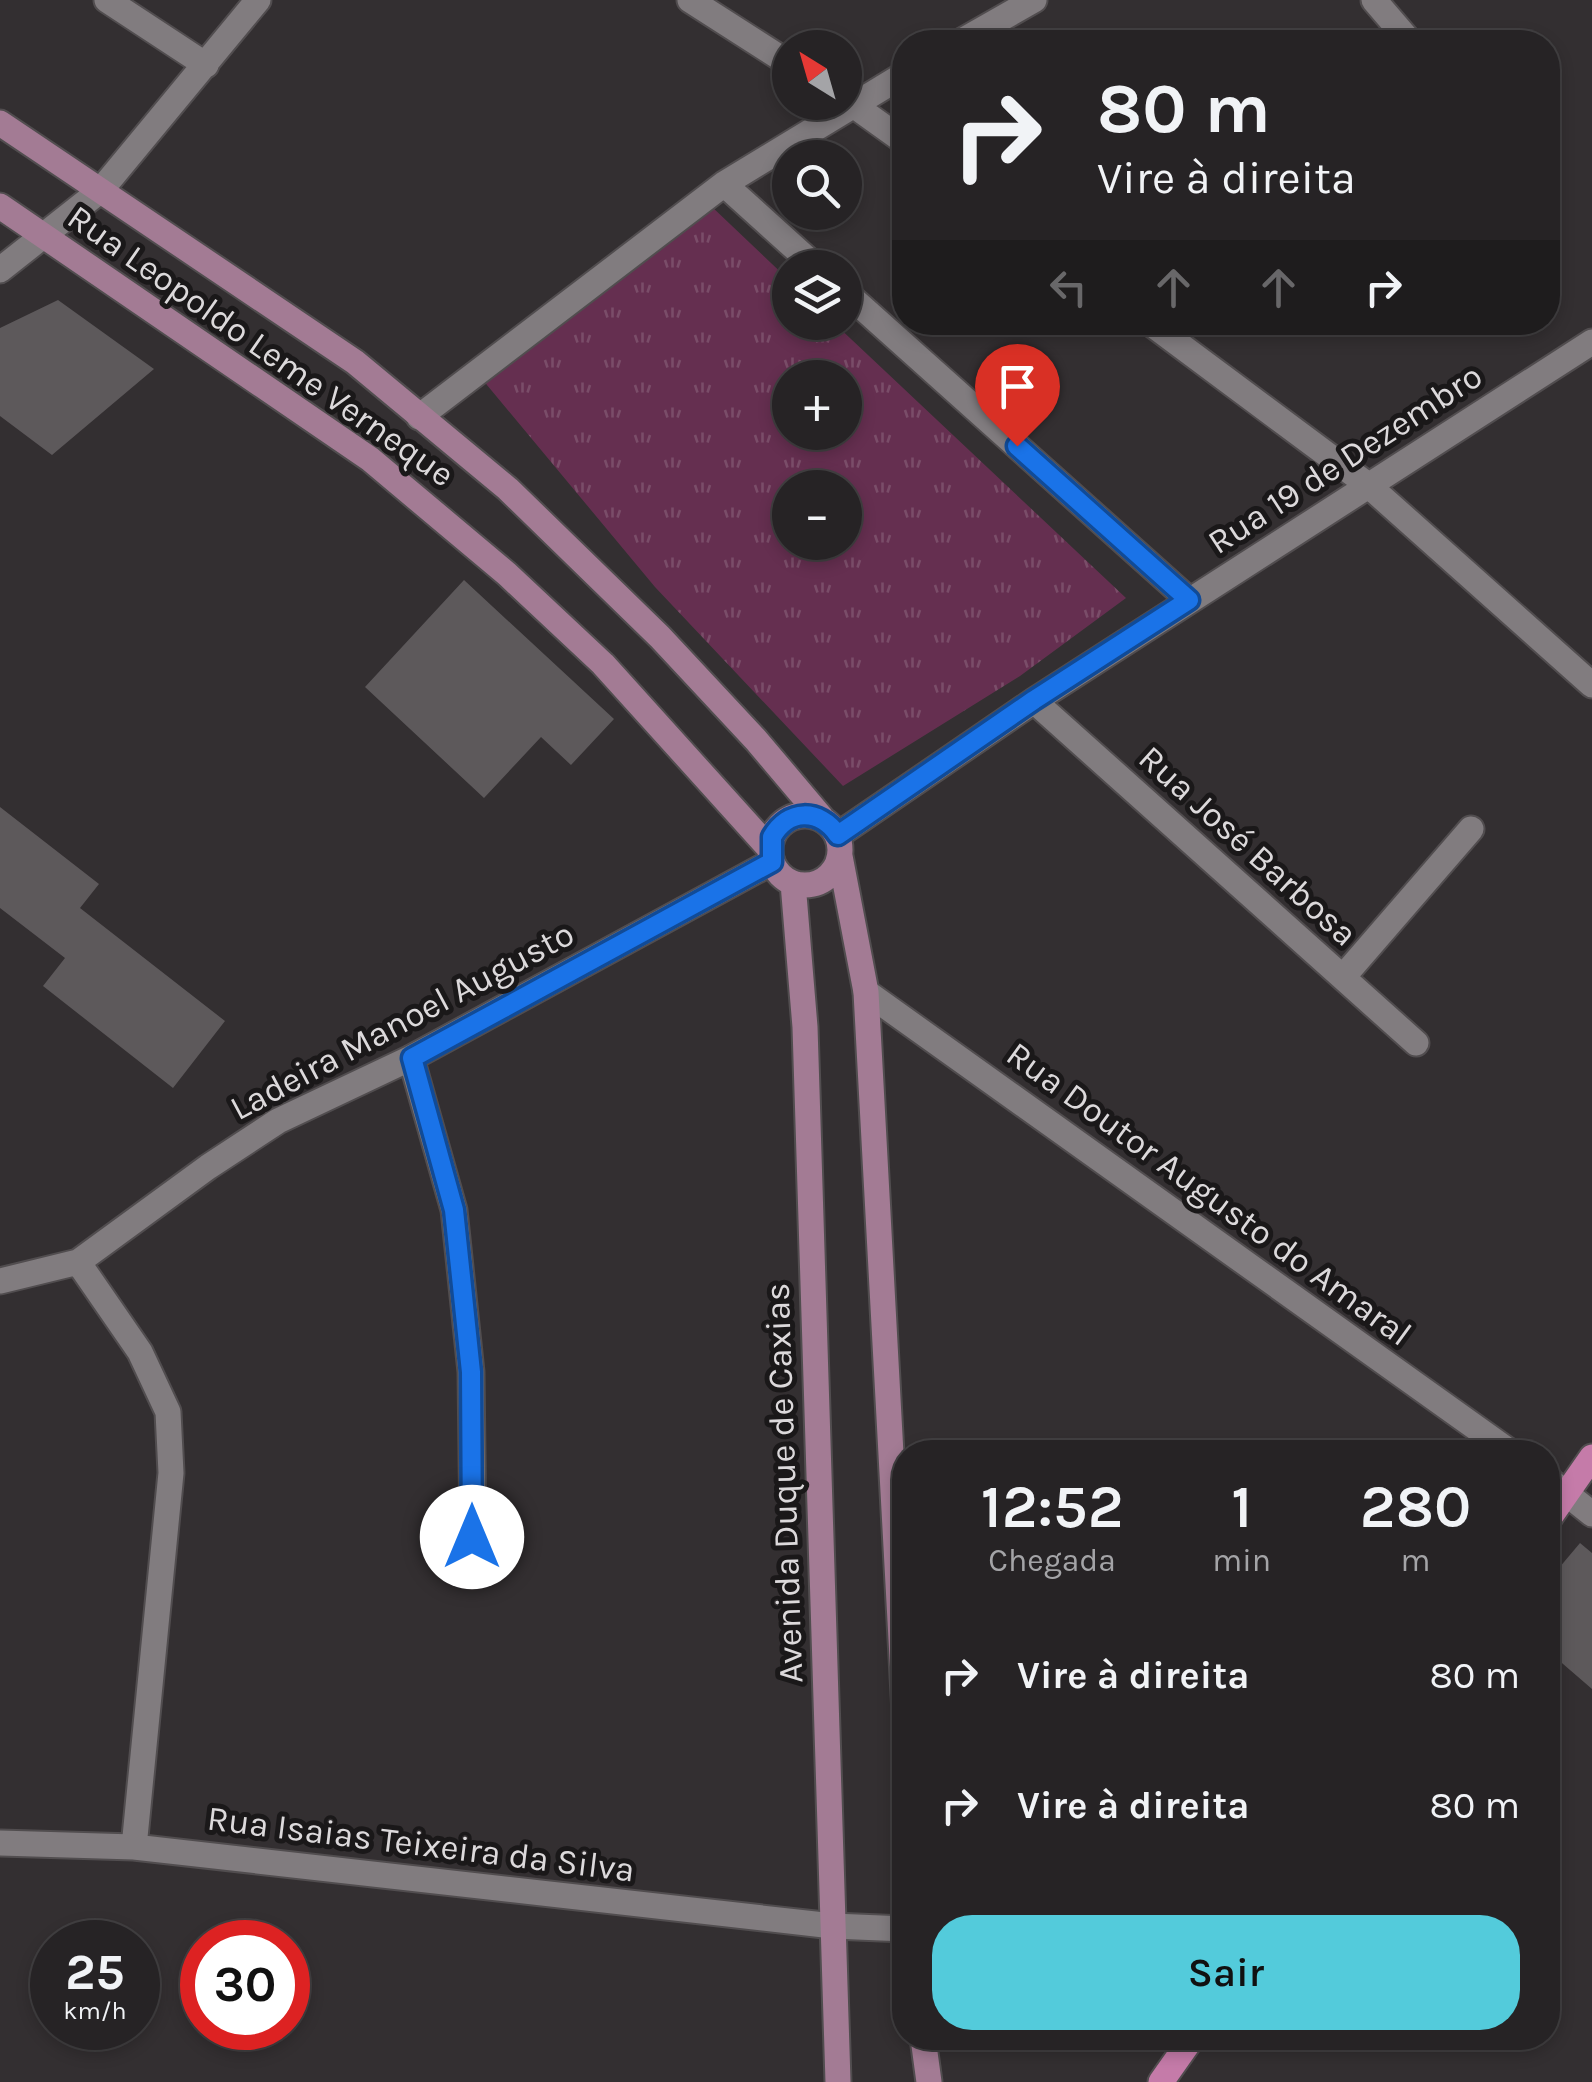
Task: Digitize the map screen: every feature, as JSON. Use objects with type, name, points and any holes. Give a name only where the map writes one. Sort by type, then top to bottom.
[{"type":"main road","name":"Rua Leopoldo Leme Verneque","points":[[0,123],[355,362],[508,489],[660,637],[756,740],[833,836]]},
{"type":"main road","name":"Rua Leopoldo Leme Verneque","points":[[0,206],[416,494],[603,664],[771,856]]},
{"type":"main road","points":[[833,836],[834,870],[823,880],[808,885],[784,878],[771,856],[772,837],[787,819],[798,815],[833,836],[866,992],[892,1473]]},
{"type":"main road","name":"Avenida Duque de Caxias","points":[[794,883],[805,1027],[838,2082]]},
{"type":"main road","points":[[1560,1483],[1592,1456]]},
{"type":"main road","points":[[925,2050],[929,2082]]},
{"type":"main road","points":[[1162,2082],[1184,2050]]},
{"type":"street","points":[[107,0],[206,65]]},
{"type":"street","points":[[0,270],[101,190],[258,0]]},
{"type":"street","points":[[690,0],[772,52]]},
{"type":"street","points":[[981,30],[1034,0]]},
{"type":"street","points":[[1374,0],[1400,30]]},
{"type":"street","points":[[862,96],[892,80]]},
{"type":"street","points":[[862,111],[892,133]]},
{"type":"street","points":[[419,417],[724,184],[822,120]]},
{"type":"street","points":[[724,184],[798,250]]},
{"type":"street","points":[[862,307],[892,334]]},
{"type":"street","points":[[893,335],[1189,600]]},
{"type":"street","points":[[1167,335],[1368,486],[1592,685]]},
{"type":"street","name":"Rua 19 de Dezembro","points":[[833,836],[1034,700],[1592,342]]},
{"type":"street","name":"Rua José Barbosa","points":[[1034,700],[1416,1044]]},
{"type":"street","points":[[1342,977],[1471,830]]},
{"type":"street","name":"Ladeira Manoel Augusto","points":[[78,1262],[208,1166],[278,1122],[412,1058],[771,856]]},
{"type":"street","name":"Rua Doutor Augusto do Amaral","points":[[866,992],[1493,1440]]},
{"type":"street","points":[[412,1058],[454,1210],[471,1372],[472,1537]]},
{"type":"street","points":[[0,1282],[78,1262],[140,1352],[168,1412],[170,1473],[134,1847]]},
{"type":"street","points":[[1560,1488],[1592,1514]]},
{"type":"street","name":"Rua Isaias Teixeira da Silva","points":[[0,1843],[134,1847],[833,1926],[892,1929]]},
{"type":"green space","points":[[711,206],[772,264],[772,340],[852,340],[1126,598],[1020,676],[843,786],[655,587],[482,379]]},
{"type":"building","points":[[58,300],[154,369],[52,455],[0,416],[0,328]]},
{"type":"building","points":[[464,580],[614,719],[571,765],[541,737],[484,798],[365,687]]},
{"type":"building","points":[[0,807],[99,884],[80,908],[225,1021],[173,1088],[43,986],[65,958],[0,908]]},
{"type":"building","points":[[1580,1543],[1592,1553],[1592,1689],[1560,1661],[1560,1567]]},
{"type":"route","points":[[472,1537],[471,1372],[454,1210],[412,1058],[772,862],[772,837],[787,819],[810,814],[830,824],[838,835],[1034,700],[1189,600],[1017,446]]}]
